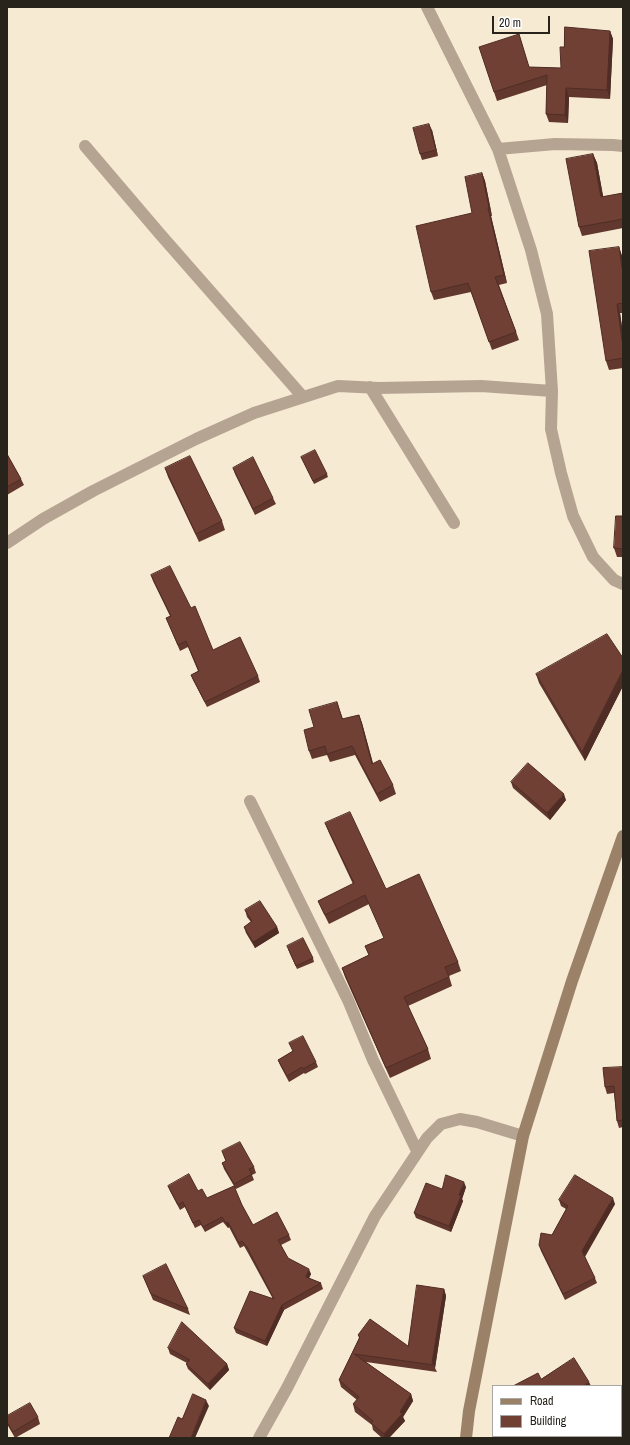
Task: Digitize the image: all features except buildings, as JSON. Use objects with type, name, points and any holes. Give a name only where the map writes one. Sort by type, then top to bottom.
[{"type":"main road","points":[[466,1438],[469,1411],[523,1136],[572,981],[623,836]]},
{"type":"street","points":[[427,7],[498,149],[531,250],[547,314],[552,391],[551,429],[573,516],[593,557],[614,580],[623,584]]},
{"type":"street","points":[[498,149],[555,144],[623,146]]},
{"type":"street","points":[[85,146],[303,397]]},
{"type":"street","points":[[7,543],[93,491],[196,439],[254,413],[338,386],[481,386],[552,391]]},
{"type":"street","points":[[370,387],[454,523]]},
{"type":"street","points":[[250,802],[348,1000],[373,1060],[417,1151]]},
{"type":"street","points":[[259,1438],[375,1216],[427,1138],[442,1124],[460,1119],[477,1122],[523,1136]]}]
